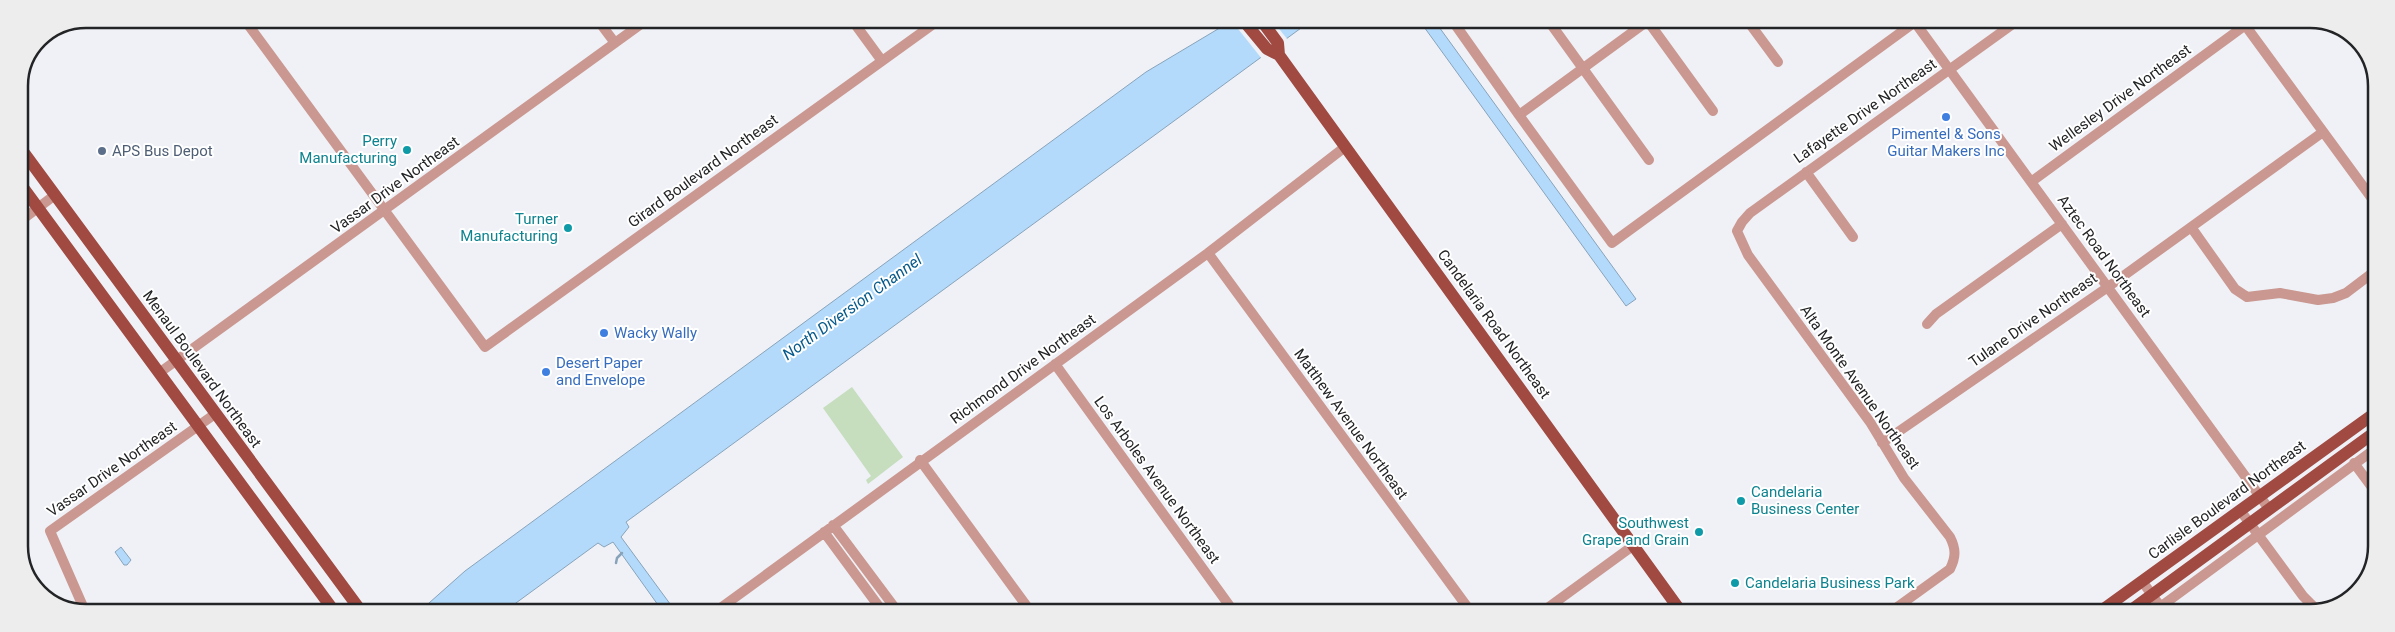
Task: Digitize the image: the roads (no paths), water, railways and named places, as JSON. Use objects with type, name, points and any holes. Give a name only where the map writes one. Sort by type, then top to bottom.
[{"type":"main road","name":"Candelaria Road Northeast","points":[[1249,27],[1267,49],[1279,56],[1676,604]]},
{"type":"main road","name":"Candelaria Road Northeast","points":[[1266,27],[1278,43],[1279,56]]},
{"type":"main road","name":"Menaul Boulevard Northeast","points":[[27,157],[355,604]]},
{"type":"main road","points":[[27,193],[329,604]]},
{"type":"main road","name":"Carlisle Boulevard Northeast","points":[[2110,604],[2368,418]]},
{"type":"main road","points":[[2140,604],[2253,529],[2269,510],[2368,437]]},
{"type":"street","points":[[250,27],[385,211]]},
{"type":"street","points":[[603,27],[614,43]]},
{"type":"street","name":"Vassar Drive Northeast","points":[[159,373],[637,27]]},
{"type":"street","points":[[857,27],[882,61]]},
{"type":"street","name":"Girard Boulevard Northeast","points":[[385,211],[485,347],[929,27]]},
{"type":"street","points":[[1457,27],[1612,244],[1908,27]]},
{"type":"street","points":[[1553,27],[1649,160]]},
{"type":"street","points":[[1519,115],[1640,27]]},
{"type":"street","points":[[1652,27],[1713,111]]},
{"type":"street","points":[[1752,27],[1778,62]]},
{"type":"street","name":"Aztec Road Northeast","points":[[1919,27],[2269,510]]},
{"type":"street","name":"Lafayette Drive Northeast","points":[[1738,232],[1742,222],[1750,212],[2009,27]]},
{"type":"street","name":"Wellesley Drive Northeast","points":[[2031,182],[2243,27]]},
{"type":"street","points":[[2251,27],[2323,132],[2367,192]]},
{"type":"street","name":"Tulane Drive Northeast","points":[[1882,444],[2108,287],[2323,132]]},
{"type":"street","name":"Richmond Drive Northeast","points":[[726,604],[920,460],[1208,253],[1345,147]]},
{"type":"street","points":[[1806,172],[1853,237]]},
{"type":"street","points":[[27,216],[55,195]]},
{"type":"street","points":[[1927,324],[1936,314],[2062,224]]},
{"type":"street","points":[[2191,227],[2235,289],[2248,298],[2280,293],[2318,300],[2333,298],[2346,293],[2367,277]]},
{"type":"street","name":"Alta Monte Avenue Northeast","points":[[1738,232],[1748,255],[1870,422],[1904,478],[1950,537],[1954,546],[1955,559],[1950,569],[1901,604]]},
{"type":"street","name":"Matthew Avenue Northeast","points":[[1208,253],[1465,604]]},
{"type":"street","name":"Los Arboles Avenue Northeast","points":[[1055,364],[1228,604]]},
{"type":"street","name":"Vassar Drive Northeast","points":[[82,604],[50,530],[215,414]]},
{"type":"street","points":[[2170,604],[2253,529],[2368,453]]},
{"type":"street","points":[[920,460],[1025,604]]},
{"type":"street","points":[[2354,463],[2368,482]]},
{"type":"street","points":[[2240,510],[2303,596],[2311,604]]},
{"type":"street","points":[[834,525],[892,604]]},
{"type":"street","points":[[824,532],[877,604]]},
{"type":"street","points":[[1553,604],[1634,545]]},
{"type":"street","points":[[2142,581],[2159,604]]},
{"type":"water","name":"North Diversion Channel","points":[[1221,27],[1302,27],[626,522],[629,527],[621,537],[670,604],[657,604],[613,542],[604,547],[598,543],[515,604],[428,604],[465,571],[1146,72]]},
{"type":"water","points":[[1424,27],[1439,27],[1636,299],[1626,306]]},
{"type":"water","points":[[121,547],[131,560],[127,565],[124,565],[115,552]]},
{"type":"waterway","points":[[616,563],[617,558],[622,553]]},
{"type":"place","name":"Pimentel & Sons Guitar Makers Inc","points":[[1946,117]]},
{"type":"place","name":"Perry Manufacturing","points":[[407,150]]},
{"type":"place","name":"APS Bus Depot","points":[[102,151]]},
{"type":"place","name":"Turner Manufacturing","points":[[568,228]]},
{"type":"place","name":"Wacky Wally","points":[[604,333]]},
{"type":"place","name":"Desert Paper and Envelope","points":[[546,372]]},
{"type":"place","name":"Candelaria Business Center","points":[[1741,501]]},
{"type":"place","name":"Southwest Grape and Grain","points":[[1699,532]]},
{"type":"place","name":"Candelaria Business Park","points":[[1735,583]]}]
